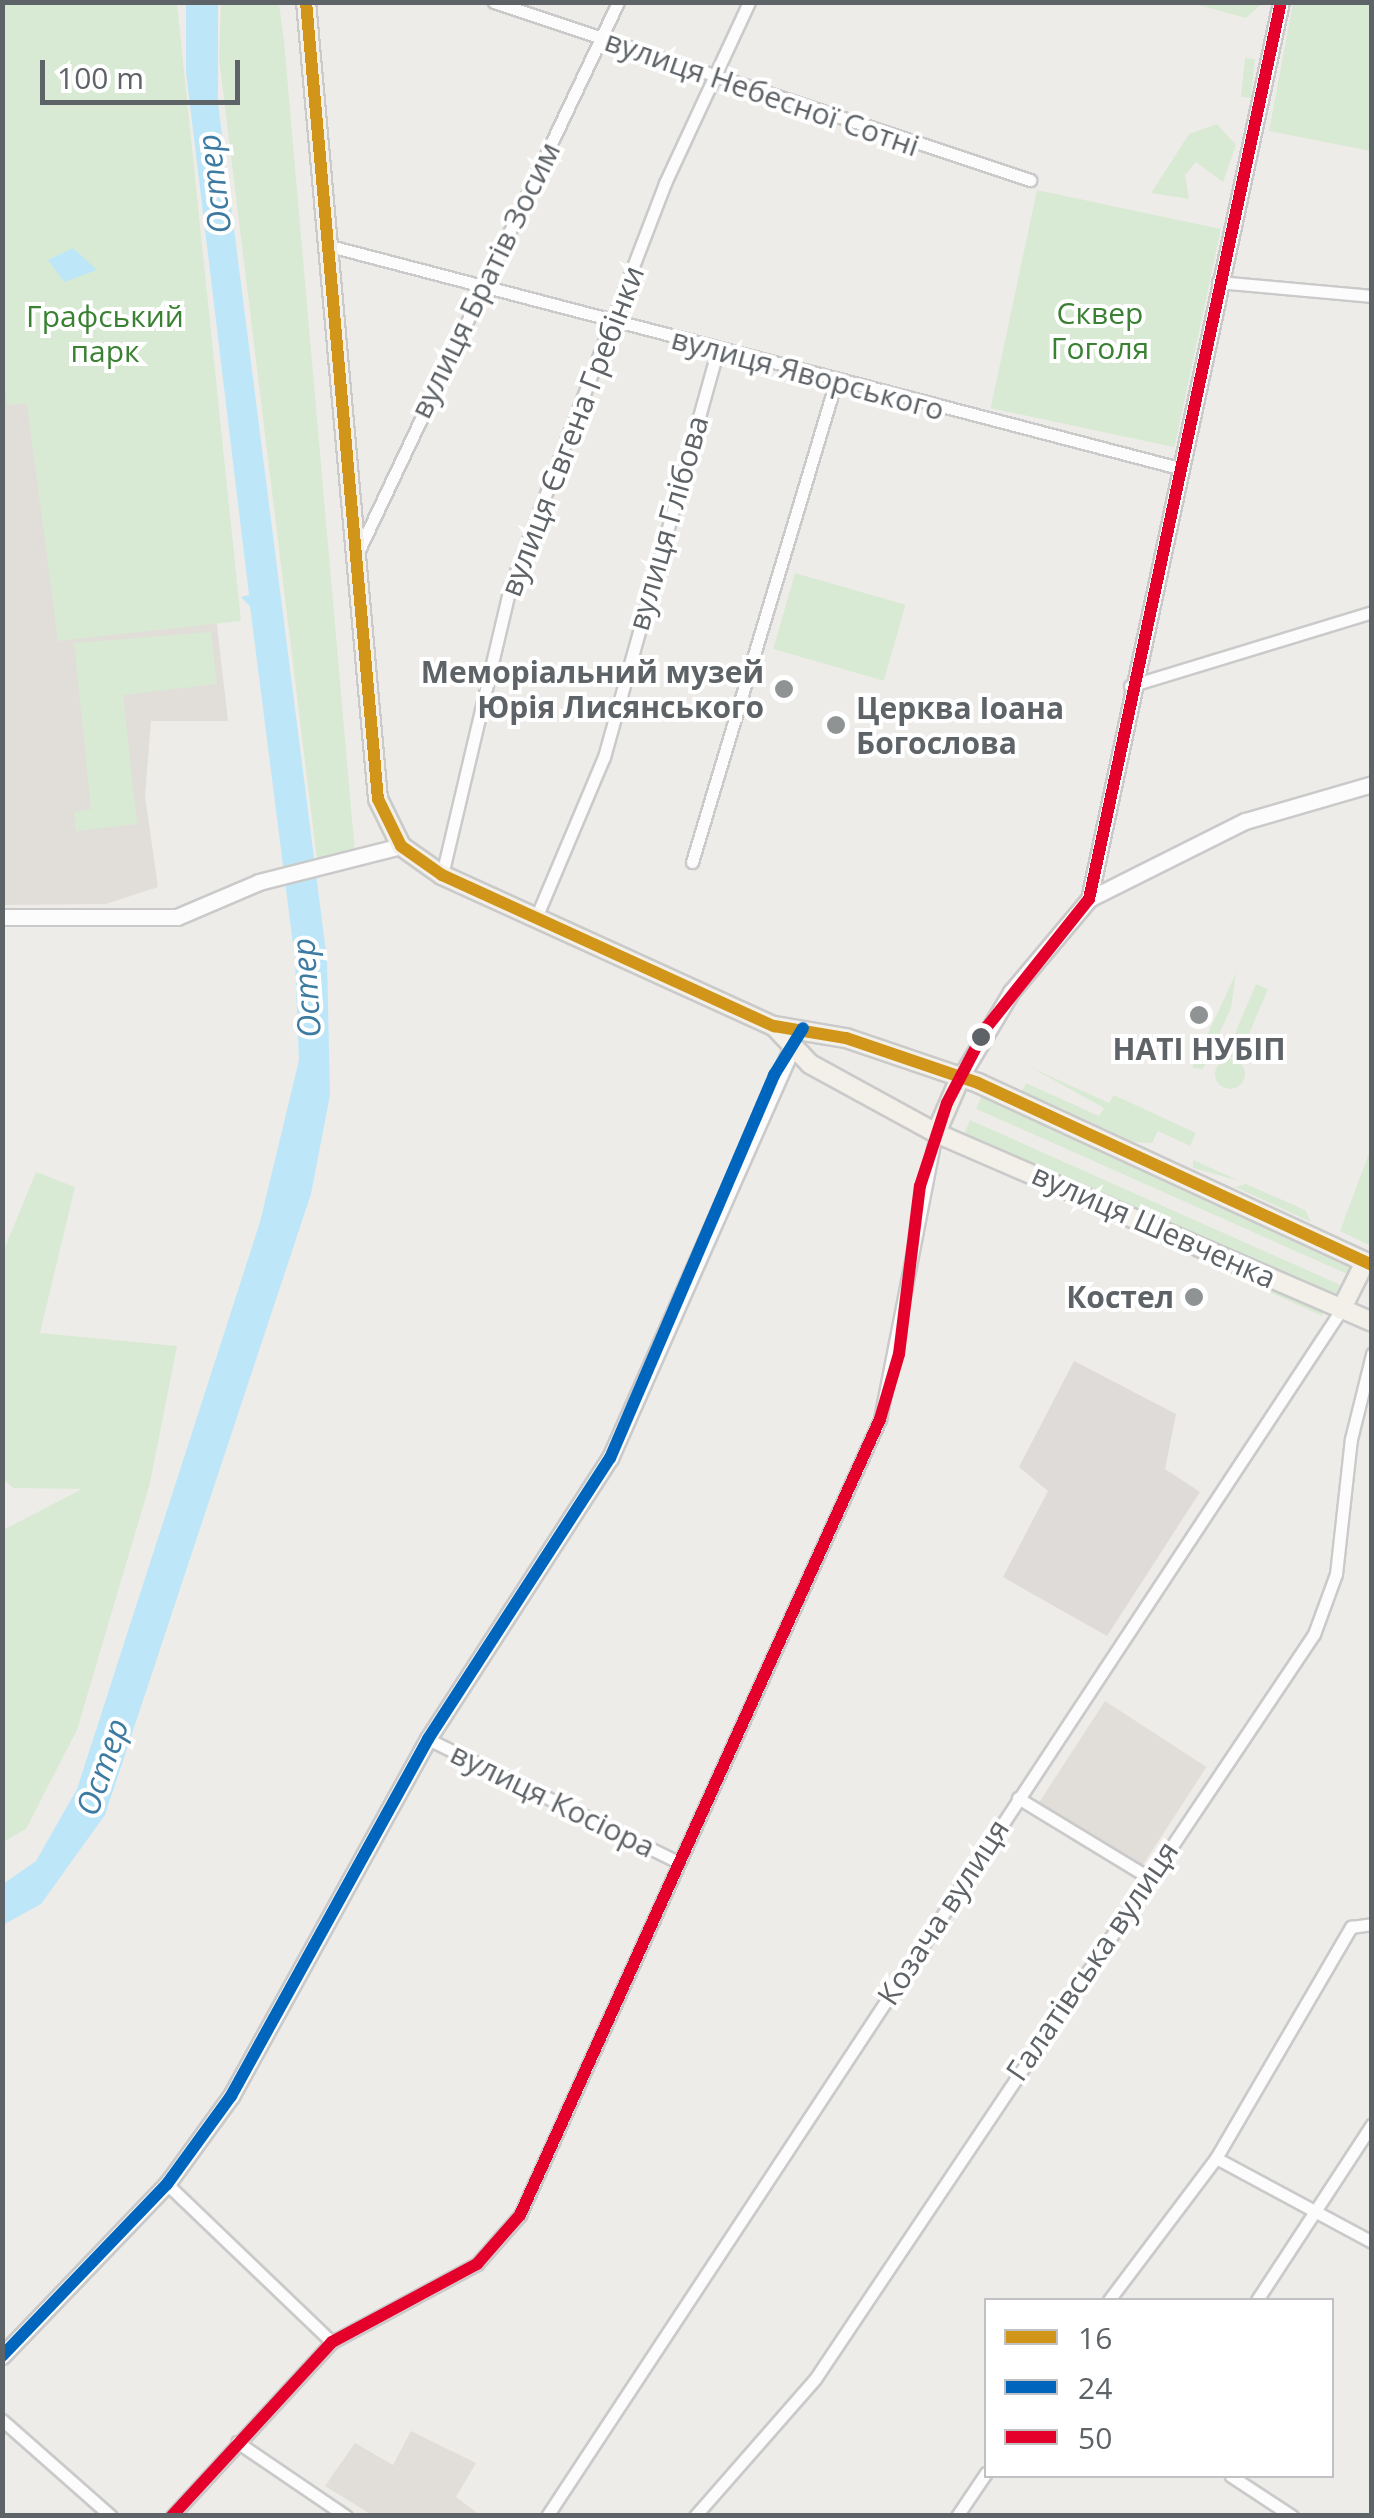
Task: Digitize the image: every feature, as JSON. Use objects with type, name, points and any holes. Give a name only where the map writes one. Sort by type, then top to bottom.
[{"type":"main road","points":[[306,2],[378,799],[402,846],[434,871],[774,1026],[791,1050],[803,1028]]},
{"type":"main road","name":"вулиця Шевченка","points":[[774,1026],[803,1028],[960,1078],[1368,1263]]},
{"type":"main road","name":"вулиця Шевченка","points":[[791,1050],[936,1132],[1372,1322]]},
{"type":"main road","points":[[936,1132],[960,1078]]},
{"type":"main road","points":[[1341,1310],[1368,1263]]},
{"type":"street","name":"вулиця Небесної Сотні","points":[[494,2],[1030,180]]},
{"type":"street","name":"вулиця Братів Зосим","points":[[354,559],[618,2]]},
{"type":"street","name":"вулиця Євгена Гребінки","points":[[434,871],[510,587],[712,73],[750,2]]},
{"type":"street","points":[[1089,899],[1176,467],[1280,2]]},
{"type":"street","name":"вулиця Яворського","points":[[326,245],[717,351],[1176,467]]},
{"type":"street","points":[[1218,282],[1372,296]]},
{"type":"street","name":"вулиця Глібова","points":[[536,920],[604,757],[717,351]]},
{"type":"street","points":[[692,862],[836,381]]},
{"type":"street","points":[[1130,686],[1372,612]]},
{"type":"street","points":[[960,1078],[1011,992],[1089,899],[1245,821],[1372,784]]},
{"type":"street","points":[[2,917],[177,917],[258,882],[402,846]]},
{"type":"street","points":[[2,2356],[167,2184],[231,2096],[428,1739],[610,1458],[791,1050]]},
{"type":"street","points":[[172,2516],[332,2342],[466,2272],[520,2215],[880,1419],[936,1132]]},
{"type":"street","name":"Козача вулиця","points":[[547,2516],[1341,1310]]},
{"type":"street","name":"Галатівська вулиця","points":[[695,2516],[815,2378],[1322,1619],[1372,1354]]},
{"type":"street","name":"вулиця Косіора","points":[[428,1739],[678,1862]]},
{"type":"street","points":[[1018,1798],[1148,1877]]},
{"type":"street","points":[[1111,2298],[1216,2158],[1351,1927],[1372,1924]]},
{"type":"street","points":[[1258,2298],[1319,2214],[1372,2124]]},
{"type":"street","points":[[1216,2158],[1372,2242]]},
{"type":"street","points":[[167,2184],[332,2342]]},
{"type":"street","points":[[2,2420],[111,2516]]},
{"type":"street","points":[[237,2442],[346,2516]]},
{"type":"street","points":[[957,2516],[984,2476]]},
{"type":"street","points":[[1234,2478],[1292,2515]]},
{"type":"shaded area","points":[[2,3],[216,617],[228,721],[151,721],[145,796],[158,887],[106,904],[3,905]]},
{"type":"shaded area","points":[[1074,1361],[1176,1414],[1165,1469],[1200,1492],[1107,1636],[1003,1577],[1048,1491],[1019,1467]]},
{"type":"shaded area","points":[[1105,1701],[1206,1767],[1141,1868],[1039,1802]]},
{"type":"shaded area","points":[[411,2431],[476,2463],[456,2497],[480,2515],[372,2515],[325,2486],[355,2443],[393,2465]]},
{"type":"green space","points":[[1263,2],[1246,18],[1191,3]]},
{"type":"green space","name":"Графський парк","points":[[2,3],[177,3],[241,621],[58,641],[27,404],[7,405],[3,371]]},
{"type":"green space","points":[[221,3],[279,3],[284,41],[355,853],[317,860],[219,58]]},
{"type":"green space","points":[[1293,3],[1371,3],[1371,151],[1269,131]]},
{"type":"green space","points":[[1245,58],[1255,59],[1251,98],[1241,97]]},
{"type":"green space","points":[[1217,124],[1236,145],[1223,182],[1196,162],[1185,175],[1189,199],[1151,193],[1189,134]]},
{"type":"green space","name":"Сквер Гоголя","points":[[1037,190],[1221,229],[1175,447],[991,408]]},
{"type":"green space","points":[[795,573],[906,605],[884,681],[773,649]]},
{"type":"green space","points":[[211,632],[217,684],[123,695],[137,824],[76,831],[74,812],[91,809],[74,643]]},
{"type":"green space","points":[[1236,973],[1231,1008],[1203,1069],[1192,1068]]},
{"type":"green space","points":[[1256,984],[1268,989],[1238,1060],[1226,1055]]},
{"type":"green space","points":[[1230,1059],[1241,1063],[1245,1074],[1241,1085],[1230,1089],[1219,1085],[1215,1074],[1219,1063]]},
{"type":"green space","points":[[1032,1068],[1109,1103],[1114,1095],[1196,1133],[1190,1146],[1158,1131],[1152,1143],[1134,1142],[1022,1091],[1026,1083],[1099,1116],[1104,1108]]},
{"type":"green space","points":[[982,1095],[1355,1261],[1349,1275],[976,1109]]},
{"type":"green space","points":[[970,1120],[1344,1286],[1338,1300],[964,1134]]},
{"type":"green space","points":[[1371,1148],[1371,1246],[1340,1231]]},
{"type":"green space","points":[[1193,1160],[1240,1181],[1193,1168]]},
{"type":"green space","points":[[36,1172],[75,1187],[40,1333],[177,1346],[150,1483],[77,1730],[26,1829],[3,1842],[3,1530],[82,1489],[13,1488],[3,1479],[3,1252]]},
{"type":"green space","points":[[1246,1184],[1305,1210],[1311,1222],[1235,1187]]},
{"type":"green space","points":[[1143,1228],[1322,1308],[1322,1316],[1139,1232]]},
{"type":"water","name":"Остер","points":[[186,3],[218,3],[218,103],[327,960],[330,1095],[311,1194],[105,1815],[41,1904],[3,1925],[3,1884],[36,1861],[77,1789],[260,1222],[299,1060],[295,960],[250,606],[241,597],[249,595],[186,72]]},
{"type":"water","points":[[73,248],[97,270],[64,282],[48,260]]},
{"type":"transit line","name":"16","points":[[306,2],[378,799],[401,846],[442,875],[774,1026],[846,1038],[978,1083],[1372,1265]]},
{"type":"transit line","name":"50","points":[[172,2516],[332,2342],[477,2264],[520,2215],[880,1419],[899,1354],[920,1186],[947,1103],[986,1028],[1089,899],[1281,2]]},
{"type":"transit line","name":"24","points":[[2,2356],[167,2184],[231,2096],[428,1739],[610,1458],[774,1075],[803,1028]]},
{"type":"place","name":"Меморіальний музей Юрія Лисянського","points":[[784,689]]},
{"type":"place","name":"Церква Іоана Богослова","points":[[836,725]]},
{"type":"place","name":"НАТІ НУБІП","points":[[1199,1015]]},
{"type":"place","name":"Костел","points":[[1194,1297]]}]
